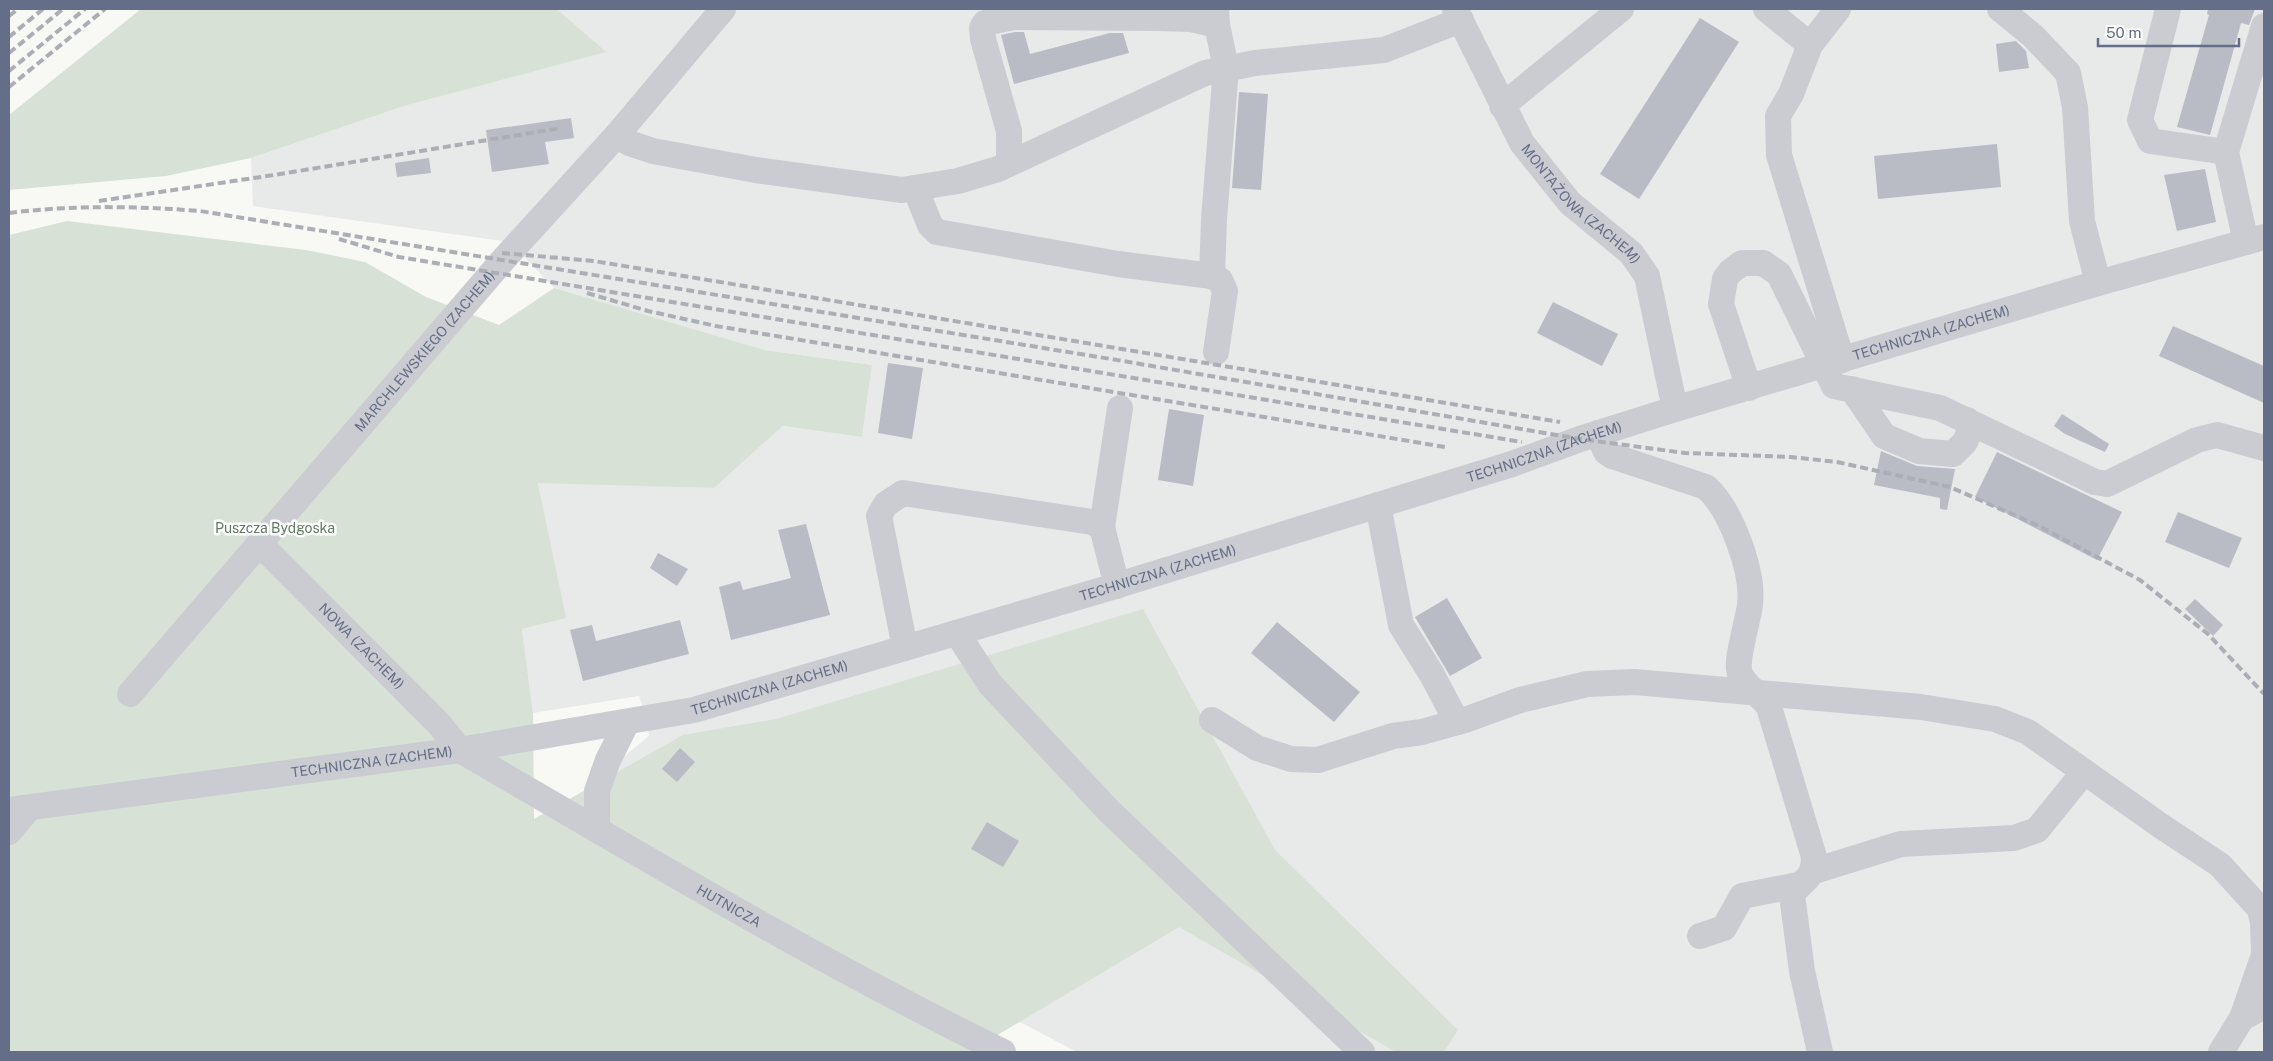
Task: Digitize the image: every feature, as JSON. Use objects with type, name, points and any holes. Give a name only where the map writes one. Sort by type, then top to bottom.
[{"type":"street","name":"MARCHLEWSKIEGO (ZACHEM)","points":[[130,694],[503,260],[617,135],[723,9]]},
{"type":"street","points":[[1502,106],[1620,9]]},
{"type":"street","points":[[1766,9],[1810,46]]},
{"type":"street","points":[[2000,9],[2032,36],[2068,73],[2075,107],[2082,220],[2098,282]]},
{"type":"street","points":[[2168,9],[2140,120],[2150,141],[2226,152]]},
{"type":"street","points":[[1826,13],[1810,46],[1791,94],[1778,116],[1779,155],[1834,363],[1834,386],[1940,408],[2095,482],[2107,484],[2197,440],[2217,435],[2264,448]]},
{"type":"street","points":[[617,135],[629,143],[652,152],[756,170],[894,189],[916,188],[958,181],[998,169],[1205,73],[1226,68],[1384,50],[1458,14]]},
{"type":"street","name":"MONTAŻOWA (ZACHEM)","points":[[1458,14],[1522,143],[1570,203],[1631,253],[1646,276],[1675,409]]},
{"type":"street","points":[[1009,163],[1009,131],[982,28],[994,15],[1014,17],[1191,19],[1216,17],[1226,68],[1214,219],[1212,276]]},
{"type":"street","points":[[2255,240],[2226,152],[2264,26]]},
{"type":"street","points":[[916,188],[930,225],[937,232],[1118,264],[1212,276],[1220,280],[1225,291],[1216,352]]},
{"type":"street","name":"TECHNICZNA (ZACHEM)","points":[[19,809],[460,750],[694,710],[1117,586],[1512,464],[1598,433],[1675,409],[1834,363],[2098,282],[2255,240]]},
{"type":"street","points":[[1750,388],[1721,304],[1725,279],[1736,266],[1742,263],[1763,263],[1779,274],[1834,363]]},
{"type":"street","points":[[1852,389],[1884,436],[1919,451],[1953,454],[1964,442],[1970,430],[1966,420]]},
{"type":"street","points":[[1117,586],[1102,527],[1120,408]]},
{"type":"street","points":[[1598,433],[1606,452],[1612,456],[1706,487],[1717,497],[1744,558],[1751,585],[1739,670],[1748,686],[1769,707],[1814,858],[1806,878],[1792,895],[1802,971],[1820,1052]]},
{"type":"street","points":[[905,648],[879,516],[886,504],[903,492],[1092,522],[1102,527]]},
{"type":"street","points":[[1378,505],[1401,625],[1457,722]]},
{"type":"street","name":"NOWA (ZACHEM)","points":[[260,544],[439,724],[460,750]]},
{"type":"street","points":[[957,633],[990,684],[1109,811],[1362,1052]]},
{"type":"street","points":[[1212,720],[1256,748],[1291,760],[1318,760],[1393,736],[1422,732],[1457,722],[1520,700],[1587,684],[1635,682],[1921,707],[1995,719],[2028,732],[2161,826],[2220,865],[2260,909],[2263,923],[2264,955],[2253,1012],[2221,1052]]},
{"type":"street","points":[[597,829],[597,792],[608,760],[626,722]]},
{"type":"street","name":"HUTNICZA","points":[[460,750],[806,949],[1003,1052]]},
{"type":"street","points":[[1700,936],[1724,928],[1742,896],[1806,878],[1900,844],[2014,838],[2037,830],[2084,772]]},
{"type":"street","points":[[9,832],[19,809]]},
{"type":"shaded area","points":[[557,9],[2264,9],[2264,1052],[1077,1052],[616,810],[611,788],[621,759],[649,736],[647,718],[639,696],[533,713],[522,629],[565,618],[538,482],[714,488],[783,426],[862,437],[872,365],[765,350],[554,288],[510,242],[253,206],[251,158],[404,106],[605,52]]},
{"type":"green space","points":[[141,9],[557,9],[606,52],[404,106],[251,158],[166,176],[9,190],[9,115]]},
{"type":"green space","name":"Puszcza Bydgoska","points":[[67,221],[306,250],[365,262],[426,297],[499,325],[554,288],[765,350],[872,365],[862,437],[783,426],[714,488],[538,483],[566,618],[522,629],[533,713],[534,819],[683,735],[776,719],[1143,609],[1275,850],[1458,1030],[1444,1052],[1396,1052],[1179,927],[969,1052],[9,1052],[9,235]]},
{"type":"building","points":[[2208,9],[2255,9],[2249,25],[2241,23],[2210,135],[2177,127],[2209,15],[2207,14]]},
{"type":"building","points":[[1700,18],[1739,42],[1639,199],[1600,174]]},
{"type":"building","points":[[1024,32],[1030,54],[1110,33],[1123,33],[1129,53],[1014,84],[1001,35]]},
{"type":"building","points":[[2016,41],[2026,51],[2029,68],[1999,72],[1996,44]]},
{"type":"building","points":[[1239,92],[1268,94],[1261,190],[1232,188]]},
{"type":"building","points":[[571,118],[574,138],[545,142],[549,164],[492,172],[486,130]]},
{"type":"building","points":[[1997,144],[2001,187],[1878,199],[1874,156]]},
{"type":"building","points":[[429,158],[431,173],[397,177],[395,163]]},
{"type":"building","points":[[2205,169],[2216,222],[2177,231],[2164,175]]},
{"type":"building","points":[[1553,302],[1618,334],[1602,366],[1537,333]]},
{"type":"building","points":[[2173,326],[2264,366],[2264,403],[2159,356]]},
{"type":"building","points":[[888,363],[923,368],[912,439],[878,433]]},
{"type":"building","points":[[1169,409],[1204,415],[1193,486],[1158,480]]},
{"type":"building","points":[[2062,414],[2109,444],[2105,452],[2065,434],[2054,426]]},
{"type":"building","points":[[1881,451],[1917,466],[1955,469],[1947,510],[1940,509],[1940,498],[1874,485]]},
{"type":"building","points":[[1997,452],[2122,512],[2097,560],[1975,497]]},
{"type":"building","points":[[2178,512],[2242,538],[2229,568],[2165,542]]},
{"type":"building","points":[[806,524],[830,615],[731,640],[719,587],[740,581],[743,590],[791,578],[778,530]]},
{"type":"building","points":[[658,553],[688,569],[677,586],[650,568]]},
{"type":"building","points":[[1447,598],[1482,658],[1450,676],[1415,617]]},
{"type":"building","points":[[2195,599],[2223,625],[2213,636],[2185,609]]},
{"type":"building","points":[[680,620],[689,654],[583,681],[570,630],[592,625],[596,641]]},
{"type":"building","points":[[1277,622],[1360,692],[1334,722],[1251,653]]},
{"type":"building","points":[[680,748],[695,762],[677,782],[662,769]]},
{"type":"building","points":[[987,822],[1019,841],[1003,867],[971,849]]},
{"type":"railway","points":[[9,16],[18,9]]},
{"type":"railway","points":[[9,37],[43,9]]},
{"type":"railway","points":[[9,53],[63,9]]},
{"type":"railway","points":[[9,71],[85,9]]},
{"type":"railway","points":[[9,87],[105,9]]},
{"type":"railway","points":[[99,201],[274,175],[561,128]]},
{"type":"railway","points":[[9,213],[104,207],[200,211],[1111,359],[1580,439],[1685,453],[1791,457],[1837,462],[1950,487],[2039,526],[2140,580],[2208,634],[2264,694]]},
{"type":"railway","points":[[339,239],[399,257],[1522,442]]},
{"type":"railway","points":[[502,253],[594,261],[1560,422]]},
{"type":"railway","points":[[587,293],[648,311],[716,326],[1445,447]]}]
